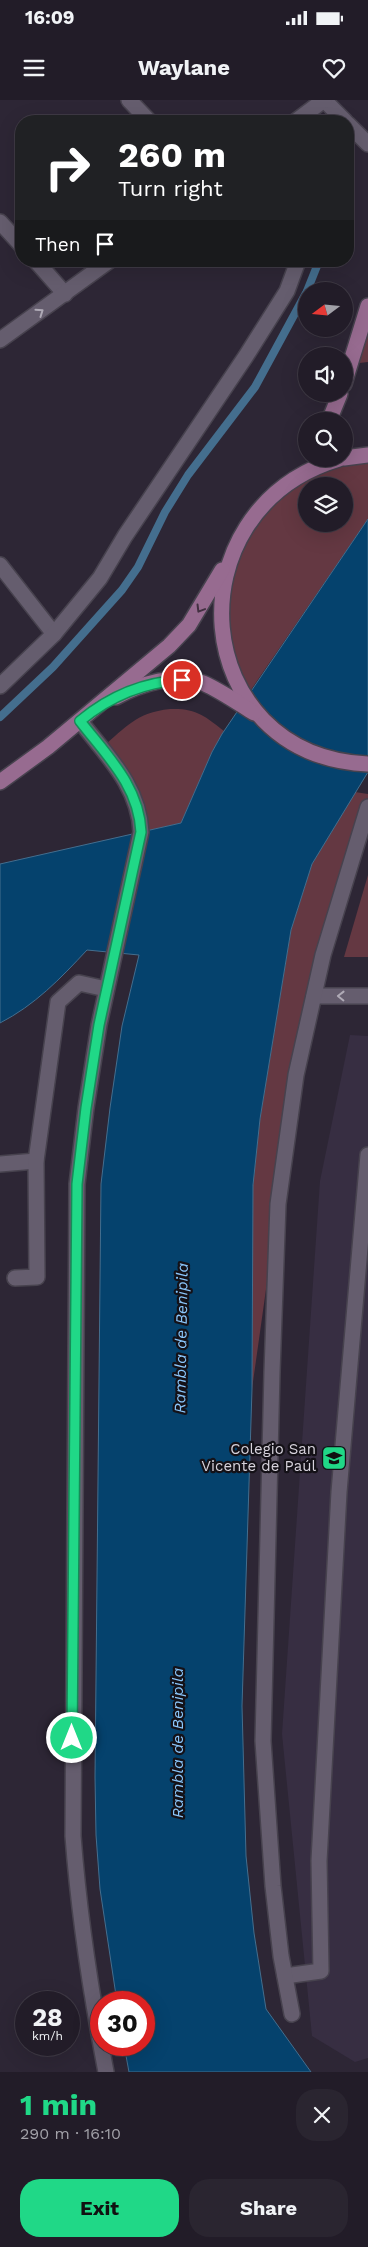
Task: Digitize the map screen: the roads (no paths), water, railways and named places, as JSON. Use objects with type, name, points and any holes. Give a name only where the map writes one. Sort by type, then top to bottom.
[{"type":"main road","points":[[353,355],[368,306]]},
{"type":"main road","points":[[353,457],[368,455]]},
{"type":"main road","points":[[244,701],[230,667],[222,634],[221,600],[227,567],[240,537],[259,511],[296,478],[305,467]]},
{"type":"main road","points":[[296,478],[318,467]]},
{"type":"main road","points":[[84,718],[180,636],[196,616],[233,552]]},
{"type":"main road","points":[[0,782],[112,699],[148,684],[182,680],[202,682],[244,701],[288,739],[314,753],[344,762],[368,764]]},
{"type":"street","points":[[128,100],[143,115]]},
{"type":"street","points":[[304,115],[324,100],[339,115]]},
{"type":"street","points":[[354,130],[368,144]]},
{"type":"street","points":[[0,222],[15,238]]},
{"type":"street","points":[[41,267],[66,294]]},
{"type":"street","points":[[0,340],[101,267]]},
{"type":"street","points":[[0,686],[54,634],[100,578],[131,527],[246,356],[287,291],[296,267]]},
{"type":"street","points":[[0,565],[54,634]]},
{"type":"street","points":[[84,718],[131,790],[138,805],[141,832],[106,989],[86,1108],[77,1184],[73,1836],[77,1895],[94,2010],[106,2072]]},
{"type":"street","points":[[292,2014],[273,1886],[263,1741],[278,1204],[296,1075],[323,955],[368,806]]},
{"type":"street","points":[[15,1278],[37,1277],[36,1161],[58,1002],[79,983],[106,989]]},
{"type":"street","points":[[314,996],[368,996]]},
{"type":"street","points":[[285,1976],[321,1971],[319,1861],[339,1492],[368,1155]]},
{"type":"street","points":[[0,1164],[36,1161]]},
{"type":"water","name":"Rambla de Benipila","points":[[368,519],[368,772],[312,864],[291,930],[260,1119],[253,1185],[252,1389],[242,1706],[246,1856],[254,1933],[266,2009],[311,2072],[129,2072],[126,2056],[155,2056],[155,1991],[115,1991],[100,1889],[96,1835],[95,1777],[101,1184],[122,1026],[139,955],[87,950],[36,1000],[0,1023],[0,864],[181,823],[212,752],[222,734]]},
{"type":"waterway","points":[[311,282],[317,267]]},
{"type":"waterway","points":[[0,717],[53,667],[122,590],[138,567],[165,512],[188,475],[255,387],[298,308]]},
{"type":"place","name":"Colegio San Vicente de Paúl","points":[[334,1458]]}]
